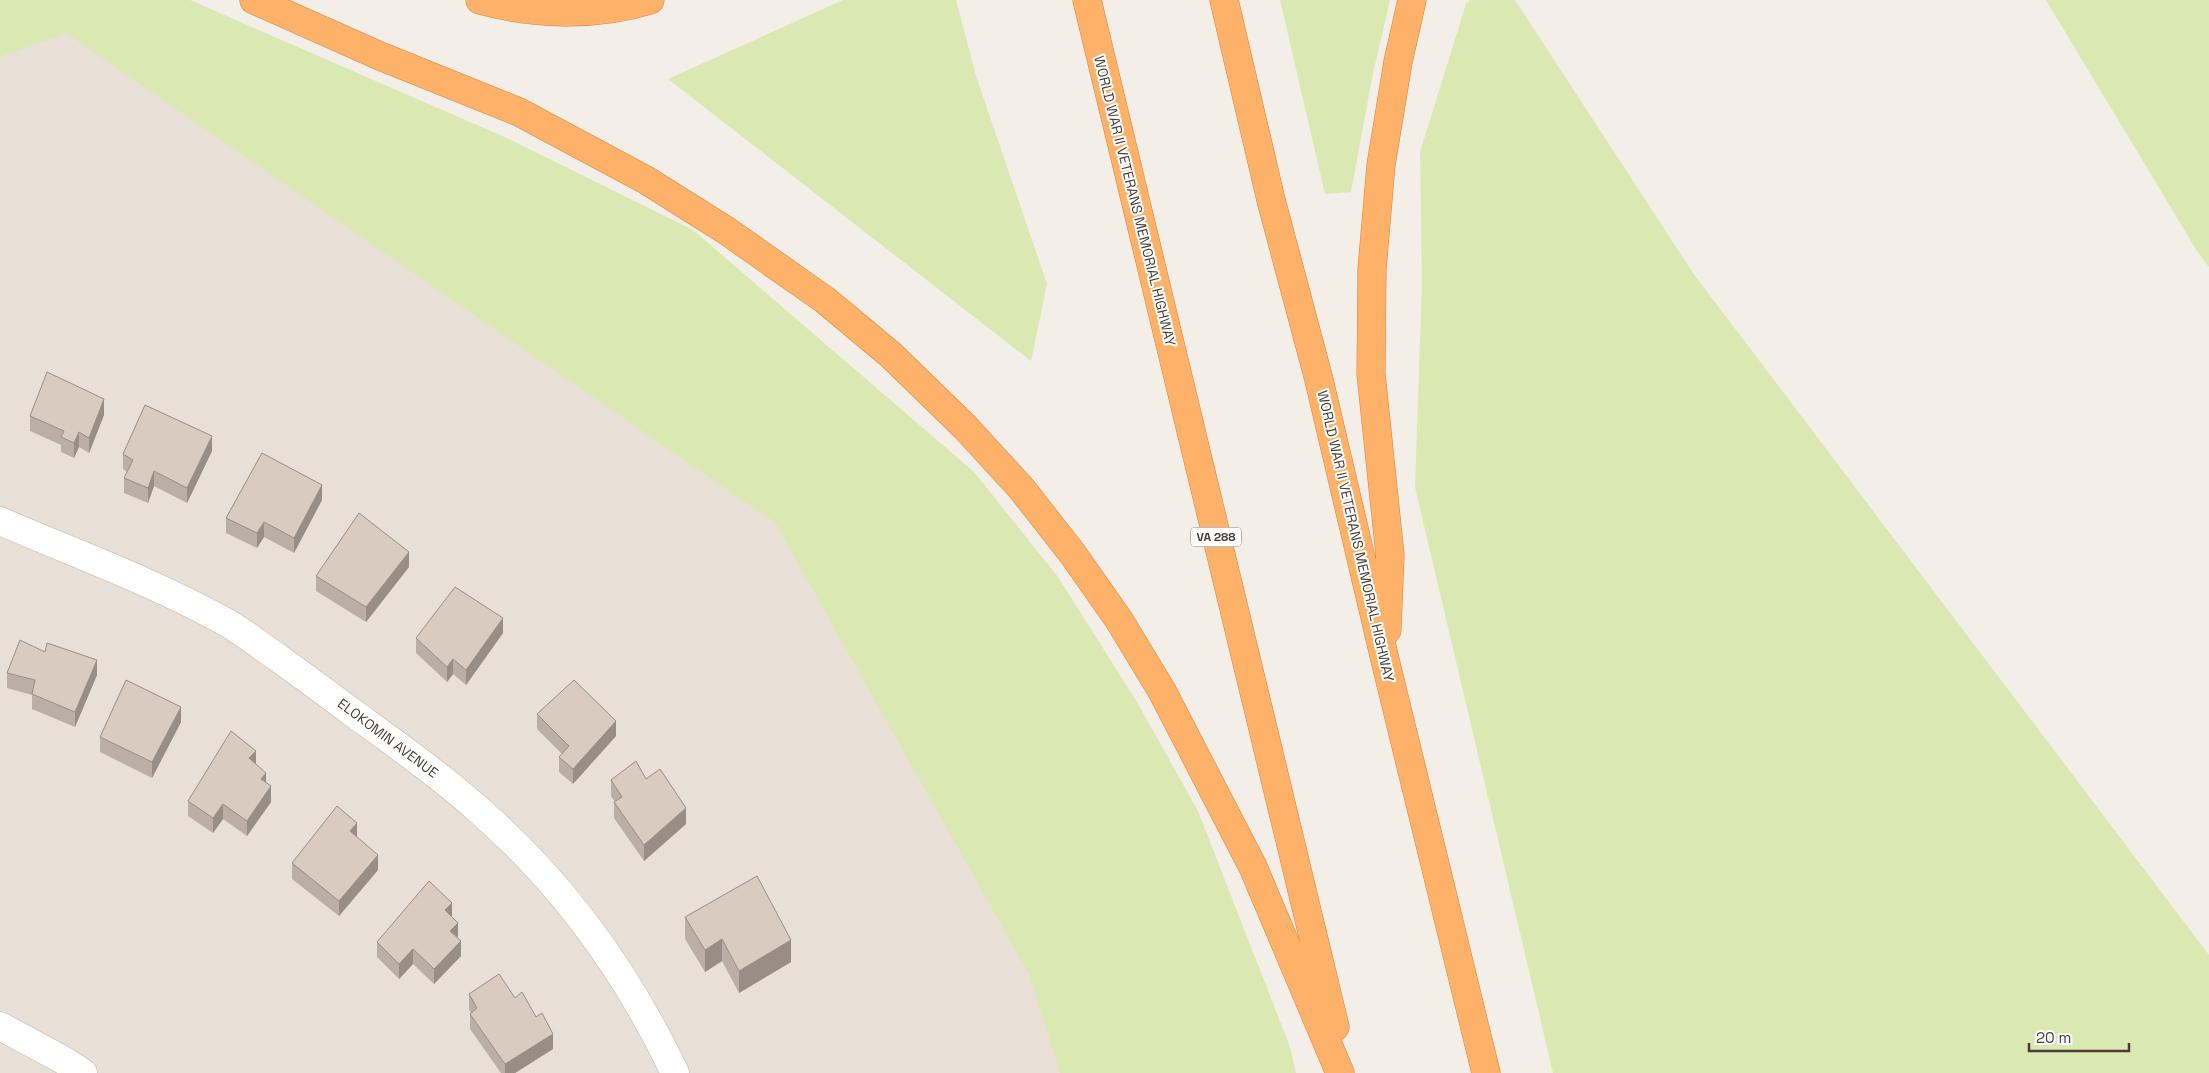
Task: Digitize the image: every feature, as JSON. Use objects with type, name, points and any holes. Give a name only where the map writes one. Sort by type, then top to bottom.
[{"type":"highway","points":[[254,0],[380,56],[519,112],[646,180],[727,231],[825,300],[891,355],[965,427],[1020,488],[1072,553],[1119,620],[1162,691],[1252,868],[1340,1073]]},
{"type":"highway","points":[[480,0],[499,5],[552,12],[595,11],[650,0]]},
{"type":"highway","name":"WORLD WAR II VETERANS MEMORIAL HIGHWAY","points":[[1087,0],[1346,1073]]},
{"type":"highway","name":"WORLD WAR II VETERANS MEMORIAL HIGHWAY","points":[[1224,0],[1271,200],[1318,376],[1486,1073]]},
{"type":"highway","points":[[1386,664],[1390,556],[1371,374],[1372,269],[1381,165],[1398,62],[1412,0]]},
{"type":"street","name":"ELOKOMIN AVENUE","points":[[0,521],[191,603],[225,621],[450,785],[524,852],[555,886],[594,934],[627,984],[660,1042],[675,1073]]},
{"type":"street","points":[[0,1026],[21,1036],[82,1073]]},
{"type":"shaded area","points":[[66,32],[775,523],[1029,972],[1060,1073],[0,1073],[0,57]]},
{"type":"green space","points":[[0,0],[190,0],[509,139],[693,230],[974,472],[1058,577],[1137,702],[1198,811],[1290,1047],[1296,1073],[1060,1073],[1029,974],[775,523],[66,33],[0,57]]},
{"type":"green space","points":[[843,0],[956,0],[976,76],[1047,284],[1031,361],[668,79]]},
{"type":"green space","points":[[1280,0],[1390,0],[1373,73],[1351,192],[1325,194]]},
{"type":"green space","points":[[1470,0],[1515,0],[1693,273],[2209,955],[2209,1073],[1553,1073],[1415,487],[1422,283],[1420,152],[1466,4]]},
{"type":"green space","points":[[2046,0],[2209,0],[2209,267],[2197,251]]},
{"type":"building","points":[[47,372],[104,399],[89,438],[79,432],[74,443],[61,437],[64,431],[30,416]]},
{"type":"building","points":[[145,405],[212,436],[187,488],[154,471],[148,488],[124,478],[133,460],[123,454]]},
{"type":"building","points":[[262,453],[322,485],[294,538],[264,522],[257,533],[226,518]]},
{"type":"building","points":[[359,513],[409,552],[366,607],[316,576]]},
{"type":"building","points":[[455,587],[503,618],[466,670],[453,659],[447,667],[416,638]]},
{"type":"building","points":[[20,640],[45,652],[47,643],[97,660],[75,712],[32,694],[35,680],[7,673]]},
{"type":"building","points":[[126,680],[181,707],[152,762],[100,737]]},
{"type":"building","points":[[574,680],[616,721],[573,769],[559,757],[569,746],[537,714]]},
{"type":"building","points":[[231,731],[256,751],[249,758],[266,773],[261,779],[271,786],[247,821],[223,804],[213,818],[188,801]]},
{"type":"building","points":[[636,761],[646,779],[660,769],[686,808],[644,845],[614,802],[622,797],[611,780]]},
{"type":"building","points":[[337,806],[357,823],[350,831],[378,855],[339,901],[292,863]]},
{"type":"building","points":[[757,876],[791,940],[739,971],[722,939],[705,950],[685,917]]},
{"type":"building","points":[[429,881],[452,903],[445,910],[458,923],[450,931],[461,941],[434,969],[413,949],[399,964],[377,942]]},
{"type":"building","points":[[499,974],[515,998],[522,992],[536,1017],[542,1013],[553,1034],[505,1064],[470,1014],[477,1008],[469,994]]}]
